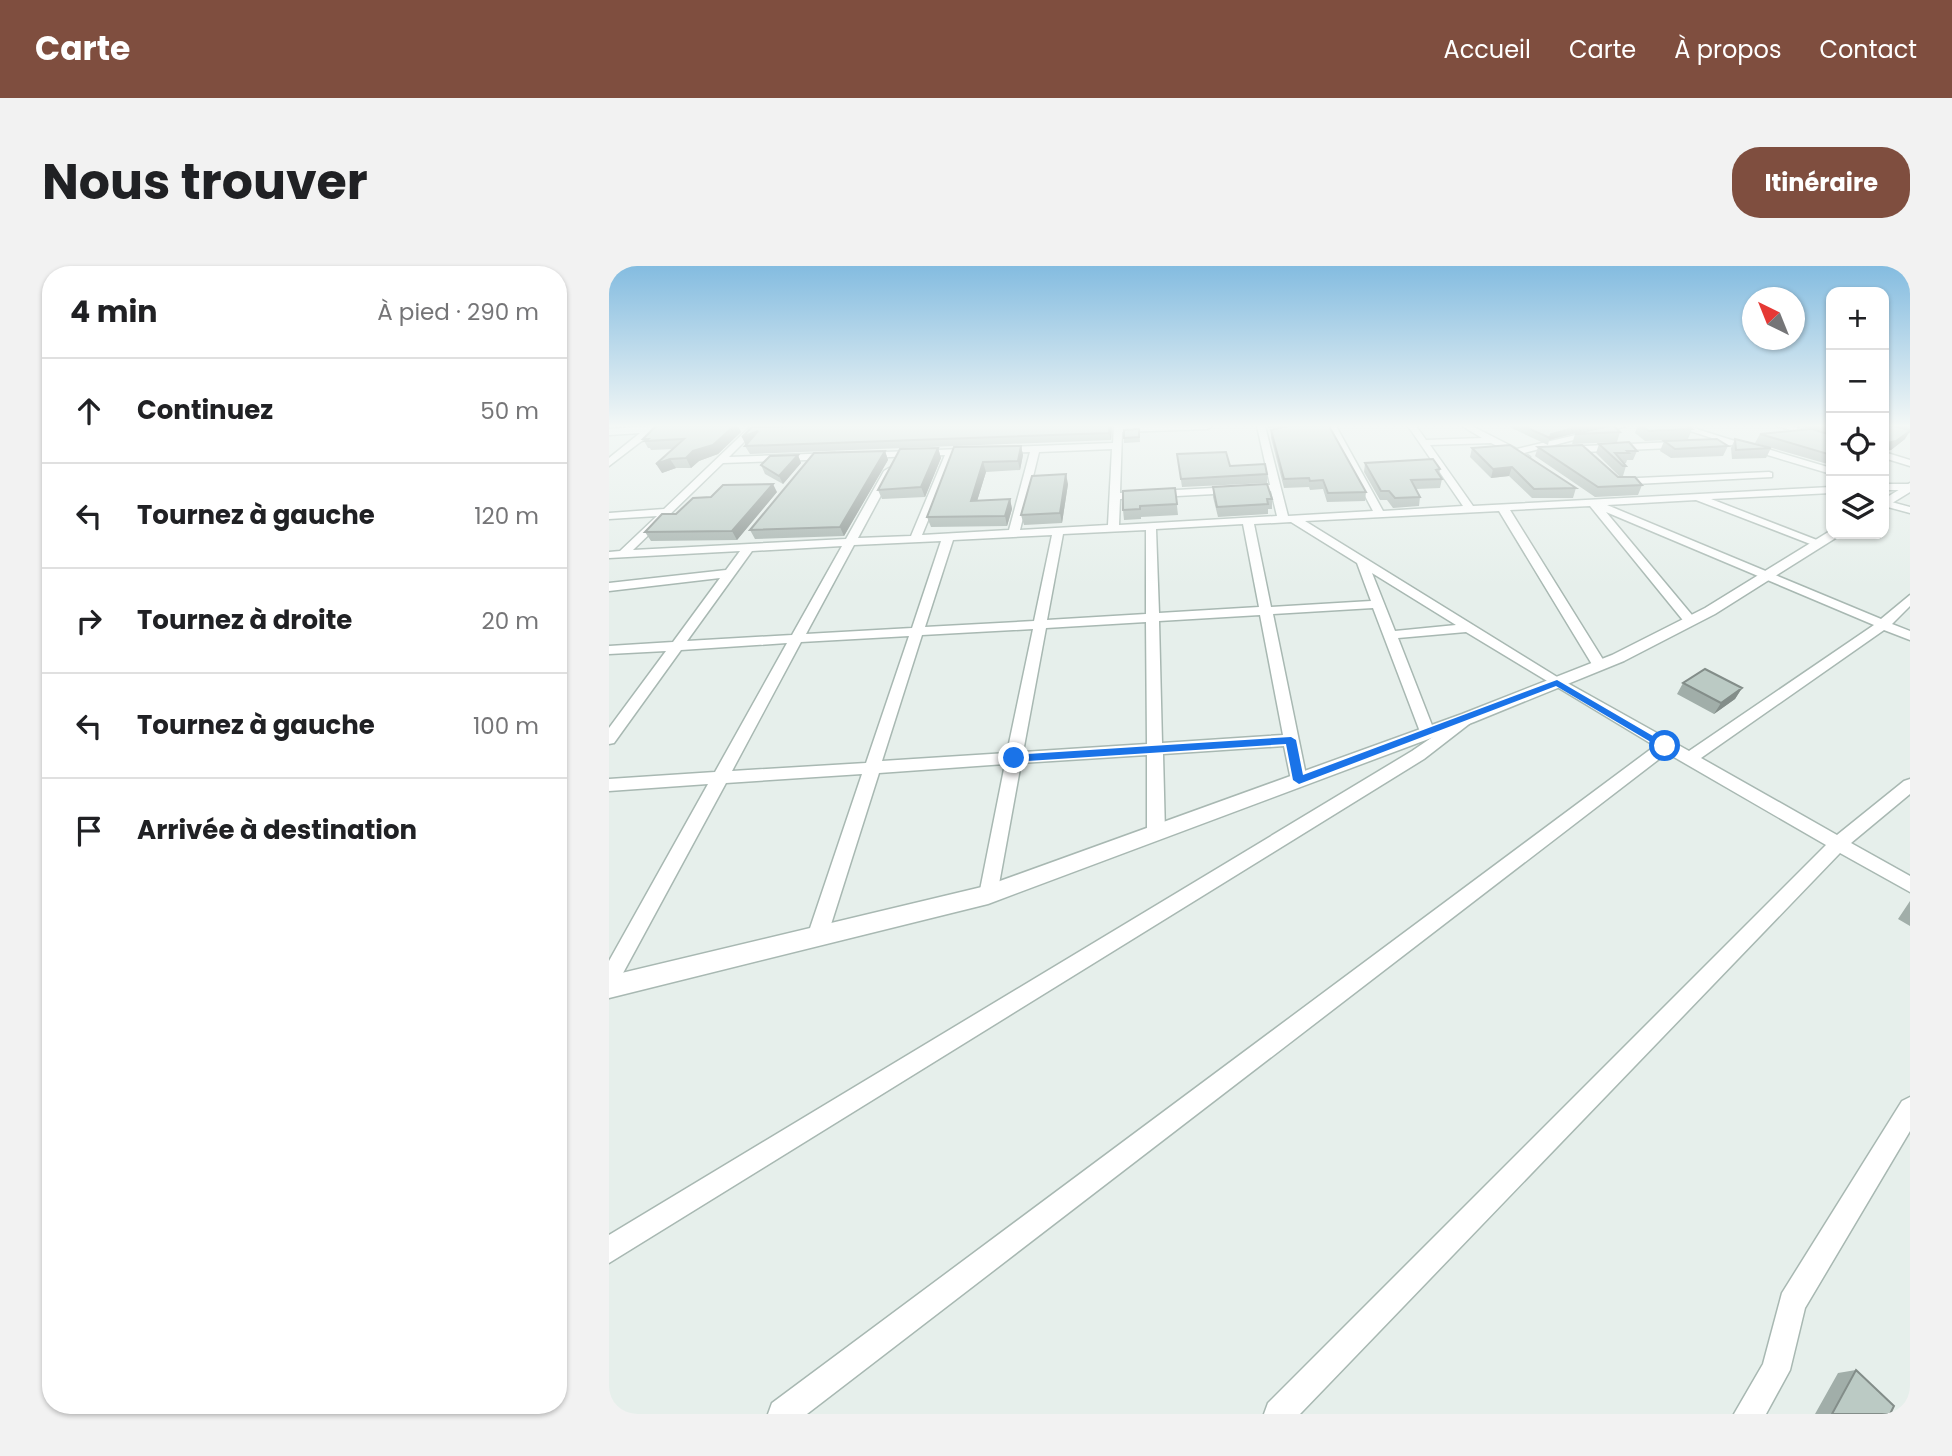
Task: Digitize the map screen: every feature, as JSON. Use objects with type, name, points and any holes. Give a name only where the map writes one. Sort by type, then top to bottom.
[{"type":"street","points":[[616,573],[666,512],[699,480]]},
{"type":"street","points":[[609,980],[885,480]]},
{"type":"street","points":[[915,539],[940,480]]},
{"type":"street","points":[[1014,534],[1027,480]]},
{"type":"street","points":[[1113,528],[1116,480]]},
{"type":"street","points":[[1273,480],[1289,519],[1362,561],[1557,683],[1910,885]]},
{"type":"street","points":[[1361,480],[1380,514]]},
{"type":"street","points":[[1449,480],[1470,509]]},
{"type":"street","points":[[1613,480],[1616,482],[1669,480]]},
{"type":"street","points":[[1889,487],[1910,487]]},
{"type":"street","points":[[1889,500],[1910,487]]},
{"type":"street","points":[[1115,496],[1275,488]]},
{"type":"street","points":[[1571,488],[1592,503],[1910,636]]},
{"type":"street","points":[[616,573],[745,545],[1014,534],[1826,490]]},
{"type":"street","points":[[1695,497],[1818,544]]},
{"type":"street","points":[[1592,503],[1691,621]]},
{"type":"street","points":[[1889,504],[1910,510]]},
{"type":"street","points":[[1503,508],[1600,666]]},
{"type":"street","points":[[609,516],[666,512]]},
{"type":"street","points":[[1248,521],[1299,780]]},
{"type":"street","points":[[1151,526],[1156,833]]},
{"type":"street","points":[[988,895],[1059,531]]},
{"type":"street","points":[[817,937],[948,537]]},
{"type":"street","points":[[609,987],[988,895],[1468,718],[1600,666],[1691,621],[1826,539]]},
{"type":"street","points":[[609,739],[730,573],[745,545]]},
{"type":"street","points":[[609,555],[616,573]]},
{"type":"street","points":[[1362,561],[1427,733]]},
{"type":"street","points":[[616,573],[730,573]]},
{"type":"street","points":[[1689,760],[1883,625],[1910,599]]},
{"type":"street","points":[[609,650],[1378,604]]},
{"type":"street","points":[[1392,635],[1469,628]]},
{"type":"street","points":[[609,1250],[1418,755],[1468,718]]},
{"type":"street","points":[[609,785],[1291,740]]},
{"type":"street","points":[[783,1414],[1665,746]]},
{"type":"street","points":[[1279,1414],[1838,844],[1910,785]]},
{"type":"street","points":[[1749,1414],[1776,1370],[1792,1303],[1910,1109]]},
{"type":"building","points":[[792,480],[868,480],[840,527],[750,530]]},
{"type":"building","points":[[884,480],[924,480],[921,487],[878,490]]},
{"type":"building","points":[[941,480],[978,480],[971,501],[1010,499],[1005,516],[927,517]]},
{"type":"building","points":[[1031,480],[1065,480],[1060,513],[1021,515]]},
{"type":"building","points":[[1310,480],[1359,480],[1366,492],[1328,493],[1323,480]]},
{"type":"building","points":[[1374,480],[1424,480],[1411,480],[1420,497],[1395,498],[1389,491],[1381,491]]},
{"type":"building","points":[[1525,480],[1563,480],[1576,488],[1534,489]]},
{"type":"building","points":[[1587,480],[1637,480],[1642,485],[1598,487]]},
{"type":"building","points":[[773,484],[732,531],[645,532],[662,514],[676,514],[693,498],[711,497],[723,485]]},
{"type":"building","points":[[1267,484],[1272,499],[1267,499],[1268,504],[1217,507],[1213,487]]},
{"type":"building","points":[[1175,488],[1177,504],[1123,510],[1123,491]]},
{"type":"building","points":[[1705,669],[1742,688],[1721,703],[1683,683]]},
{"type":"building","points":[[1856,1370],[1894,1406],[1890,1414],[1832,1414]]},
{"type":"route","points":[[1014,758],[1291,740],[1299,780],[1557,683],[1665,746]]}]
